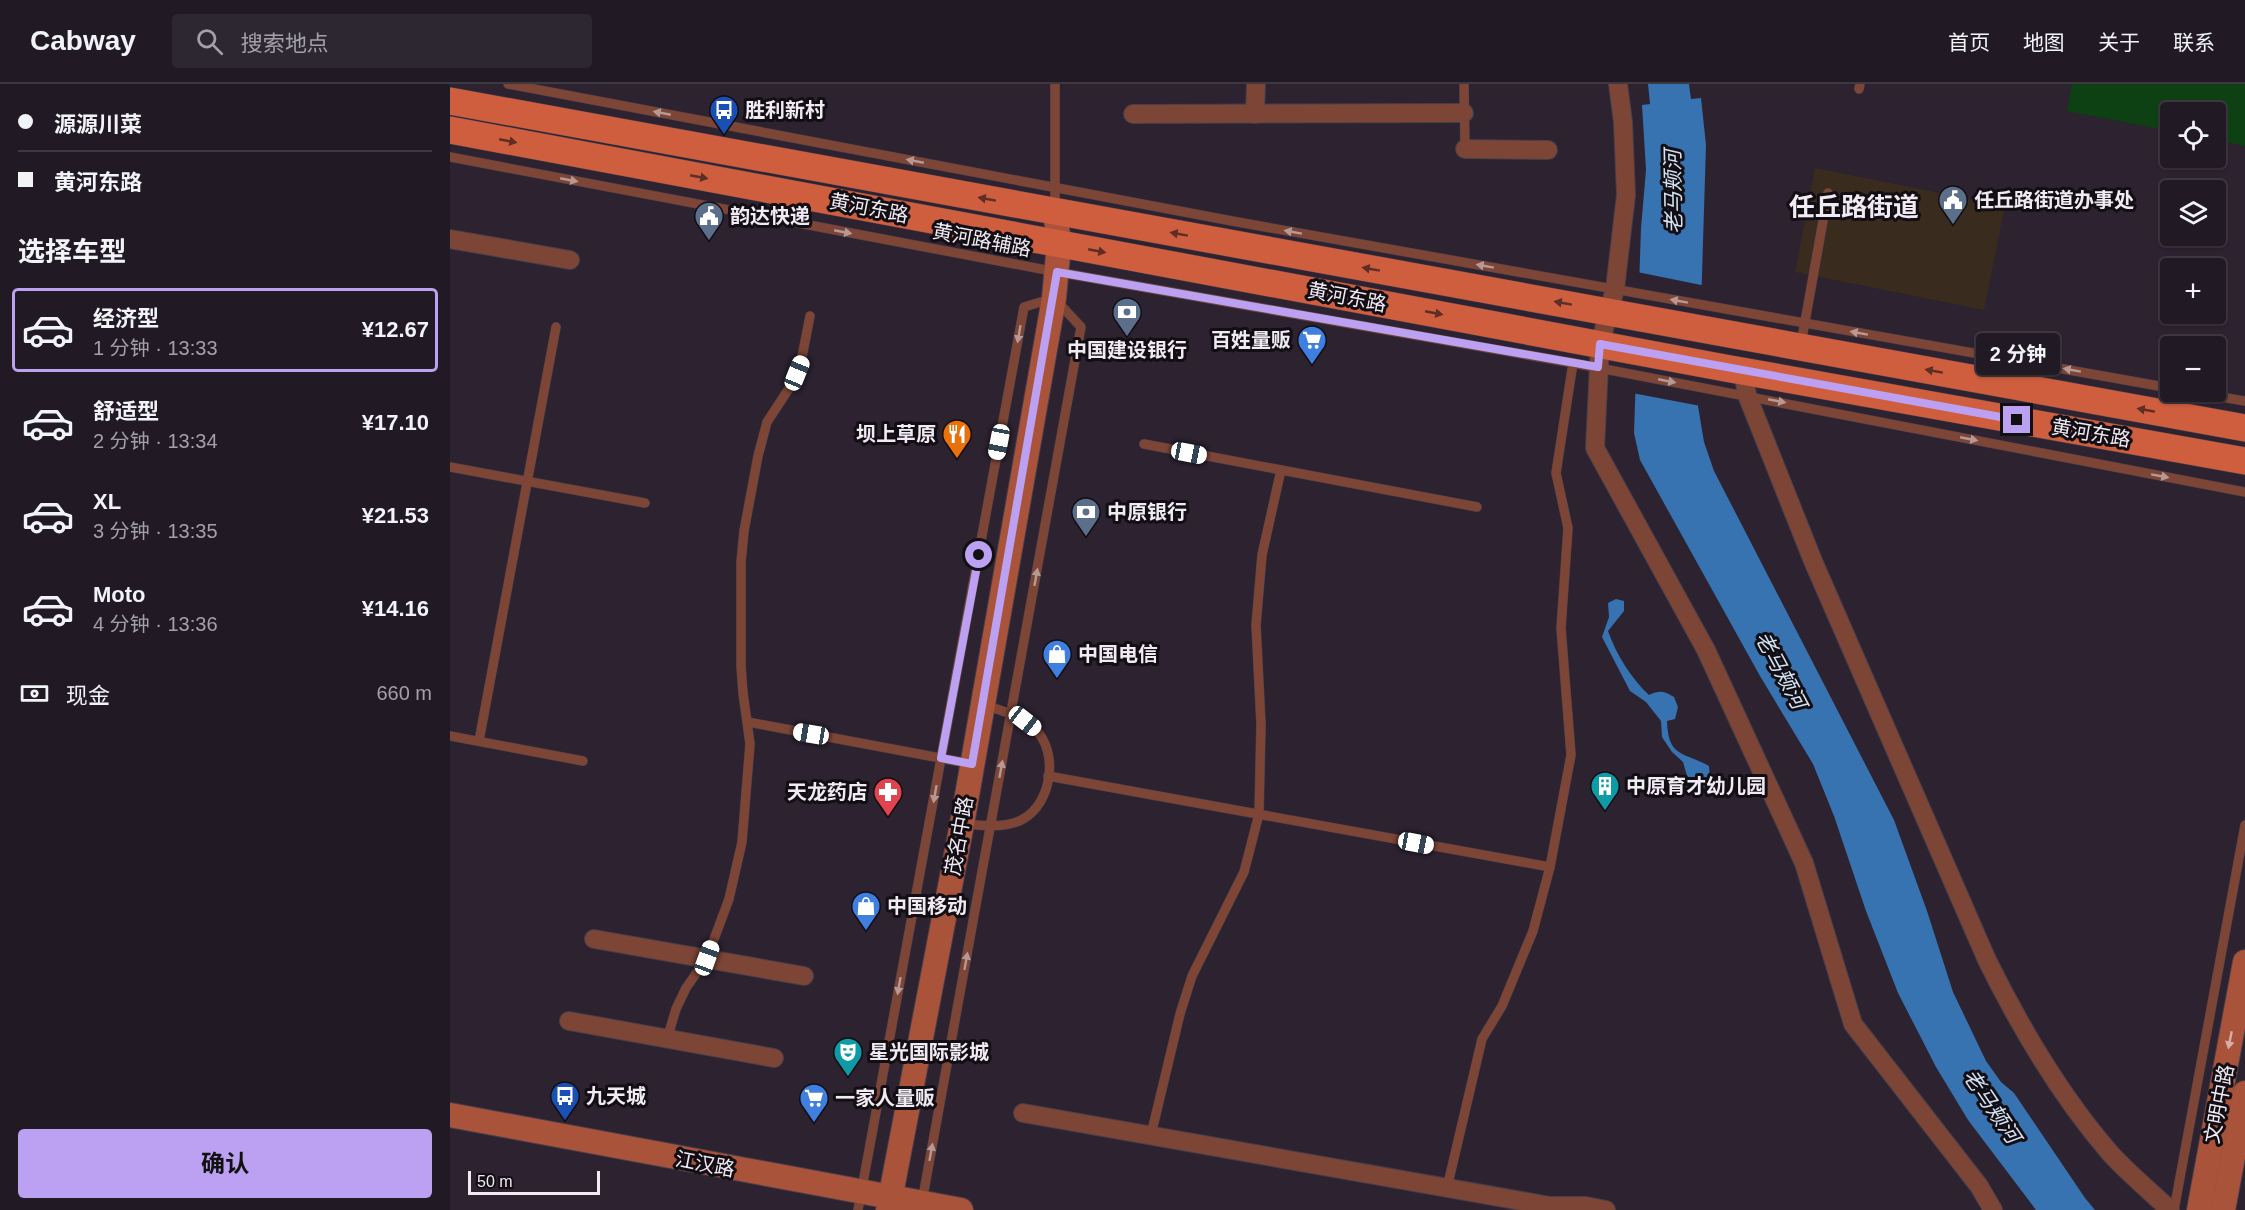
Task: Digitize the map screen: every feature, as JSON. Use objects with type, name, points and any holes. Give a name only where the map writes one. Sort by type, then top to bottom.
[{"type":"main road","name":"黄河东路","points":[[450,101],[1055,200],[1731,322],[2245,428]]},
{"type":"main road","name":"黄河东路","points":[[450,130],[1059,244],[1733,381],[2245,460]]},
{"type":"street","points":[[1255,114],[1256,84]]},
{"type":"street","points":[[1618,84],[1623,122],[1626,195],[1618,302],[1607,357],[1595,448],[1706,650],[1804,863],[1853,1024],[1979,1186],[1993,1210]]},
{"type":"street","points":[[1133,114],[1464,113]]},
{"type":"street","points":[[1466,150],[1548,150]]},
{"type":"street","name":"茂名中路","points":[[889,1204],[962,824],[1054,298],[1059,244],[1055,200]]},
{"type":"street","points":[[450,239],[570,260]]},
{"type":"street","points":[[1733,381],[1987,960],[2018,1023],[2072,1105],[2111,1154],[2172,1210]]},
{"type":"street","points":[[594,939],[804,976]]},
{"type":"street","name":"文明中路","points":[[2199,1210],[2245,962]]},
{"type":"street","points":[[569,1021],[774,1058]]},
{"type":"street","name":"文明中路","points":[[2223,1210],[2245,1093]]},
{"type":"street","points":[[1023,1113],[1550,1206],[1586,1206],[1606,1210]]},
{"type":"street","name":"江汉路","points":[[450,1115],[860,1201],[961,1210]]},
{"type":"lane","points":[[508,84],[1055,200],[1055,84]]},
{"type":"lane","points":[[1464,84],[1466,150]]},
{"type":"lane","name":"黄河路辅路","points":[[450,157],[1057,272],[1573,363],[1607,357]]},
{"type":"lane","points":[[1828,193],[1802,335],[2160,387]]},
{"type":"lane","points":[[860,1201],[1024,307],[1054,298],[1081,327],[922,1206]]},
{"type":"lane","points":[[667,1039],[676,1009],[686,988],[707,958],[729,899],[742,842],[750,760],[741,666],[741,562],[744,531],[767,422],[792,384],[801,362],[810,316]]},
{"type":"lane","points":[[479,741],[556,327]]},
{"type":"lane","points":[[1447,1188],[1482,1039],[1502,1006],[1528,944],[1550,867],[1571,755],[1561,628],[1568,528],[1556,473],[1573,363]]},
{"type":"lane","points":[[1733,381],[2245,492]]},
{"type":"lane","points":[[2226,398],[2245,401]]},
{"type":"lane","points":[[1144,444],[1477,507]]},
{"type":"lane","points":[[450,467],[645,503]]},
{"type":"lane","points":[[1151,1135],[1180,1014],[1192,976],[1244,872],[1259,814],[1261,724],[1256,625],[1262,555],[1281,470]]},
{"type":"lane","points":[[962,824],[990,826],[1023,820],[1035,810],[1045,792],[1048,776],[1050,760],[1046,744],[1037,730],[1011,714],[983,704]]},
{"type":"lane","points":[[748,722],[972,764]]},
{"type":"lane","points":[[450,736],[583,761]]},
{"type":"lane","points":[[1048,776],[1550,867]]},
{"type":"lane","points":[[2172,1210],[2245,825]]},
{"type":"shaded area","points":[[1815,168],[2005,206],[1984,310],[1795,272]]},
{"type":"green space","points":[[2072,84],[2245,84],[2245,146],[2226,142],[2226,102],[2160,102],[2160,129],[2067,111]]},
{"type":"water","name":"老马颊河","points":[[1648,84],[1689,84],[1691,99],[1701,98],[1706,145],[1698,406],[1704,442],[1714,471],[1894,820],[1953,992],[1986,1061],[2001,1082],[2014,1093],[2095,1210],[2036,1210],[1968,1120],[1936,1067],[1898,993],[1813,764],[1760,676],[1640,460],[1634,433],[1641,228],[1646,170],[1642,105],[1650,104]]},
{"type":"water","points":[[1616,599],[1624,601],[1624,611],[1608,631],[1616,649],[1630,674],[1649,695],[1662,692],[1674,697],[1678,707],[1675,719],[1667,721],[1670,742],[1679,752],[1709,766],[1710,780],[1705,787],[1698,789],[1689,783],[1683,762],[1672,752],[1662,737],[1661,721],[1646,702],[1630,691],[1602,637],[1609,617],[1608,603]]},
{"type":"pier","points":[[1637,272],[1706,286],[1701,406],[1632,393]]},
{"type":"place","name":"胜利新村","points":[[724,136]]},
{"type":"place","name":"任丘路街道办事处","points":[[1953,226]]},
{"type":"place","name":"韵达快递","points":[[709,242]]},
{"type":"place","name":"中国建设银行","points":[[1127,338]]},
{"type":"place","name":"百姓量贩","points":[[1312,366]]},
{"type":"place","name":"坝上草原","points":[[957,460]]},
{"type":"place","name":"中原银行","points":[[1086,538]]},
{"type":"place","name":"中国电信","points":[[1057,680]]},
{"type":"place","name":"中原育才幼儿园","points":[[1605,812]]},
{"type":"place","name":"天龙药店","points":[[888,818]]},
{"type":"place","name":"中国移动","points":[[866,932]]},
{"type":"place","name":"星光国际影城","points":[[848,1078]]},
{"type":"place","name":"九天城","points":[[565,1122]]},
{"type":"place","name":"一家人量贩","points":[[814,1124]]},
{"type":"district","name":"任丘路街道","points":[[1854,207]]},
{"type":"route","points":[[979,555],[941,758],[972,764],[1057,272],[1598,367],[1600,344],[1743,372],[2017,420]]}]
